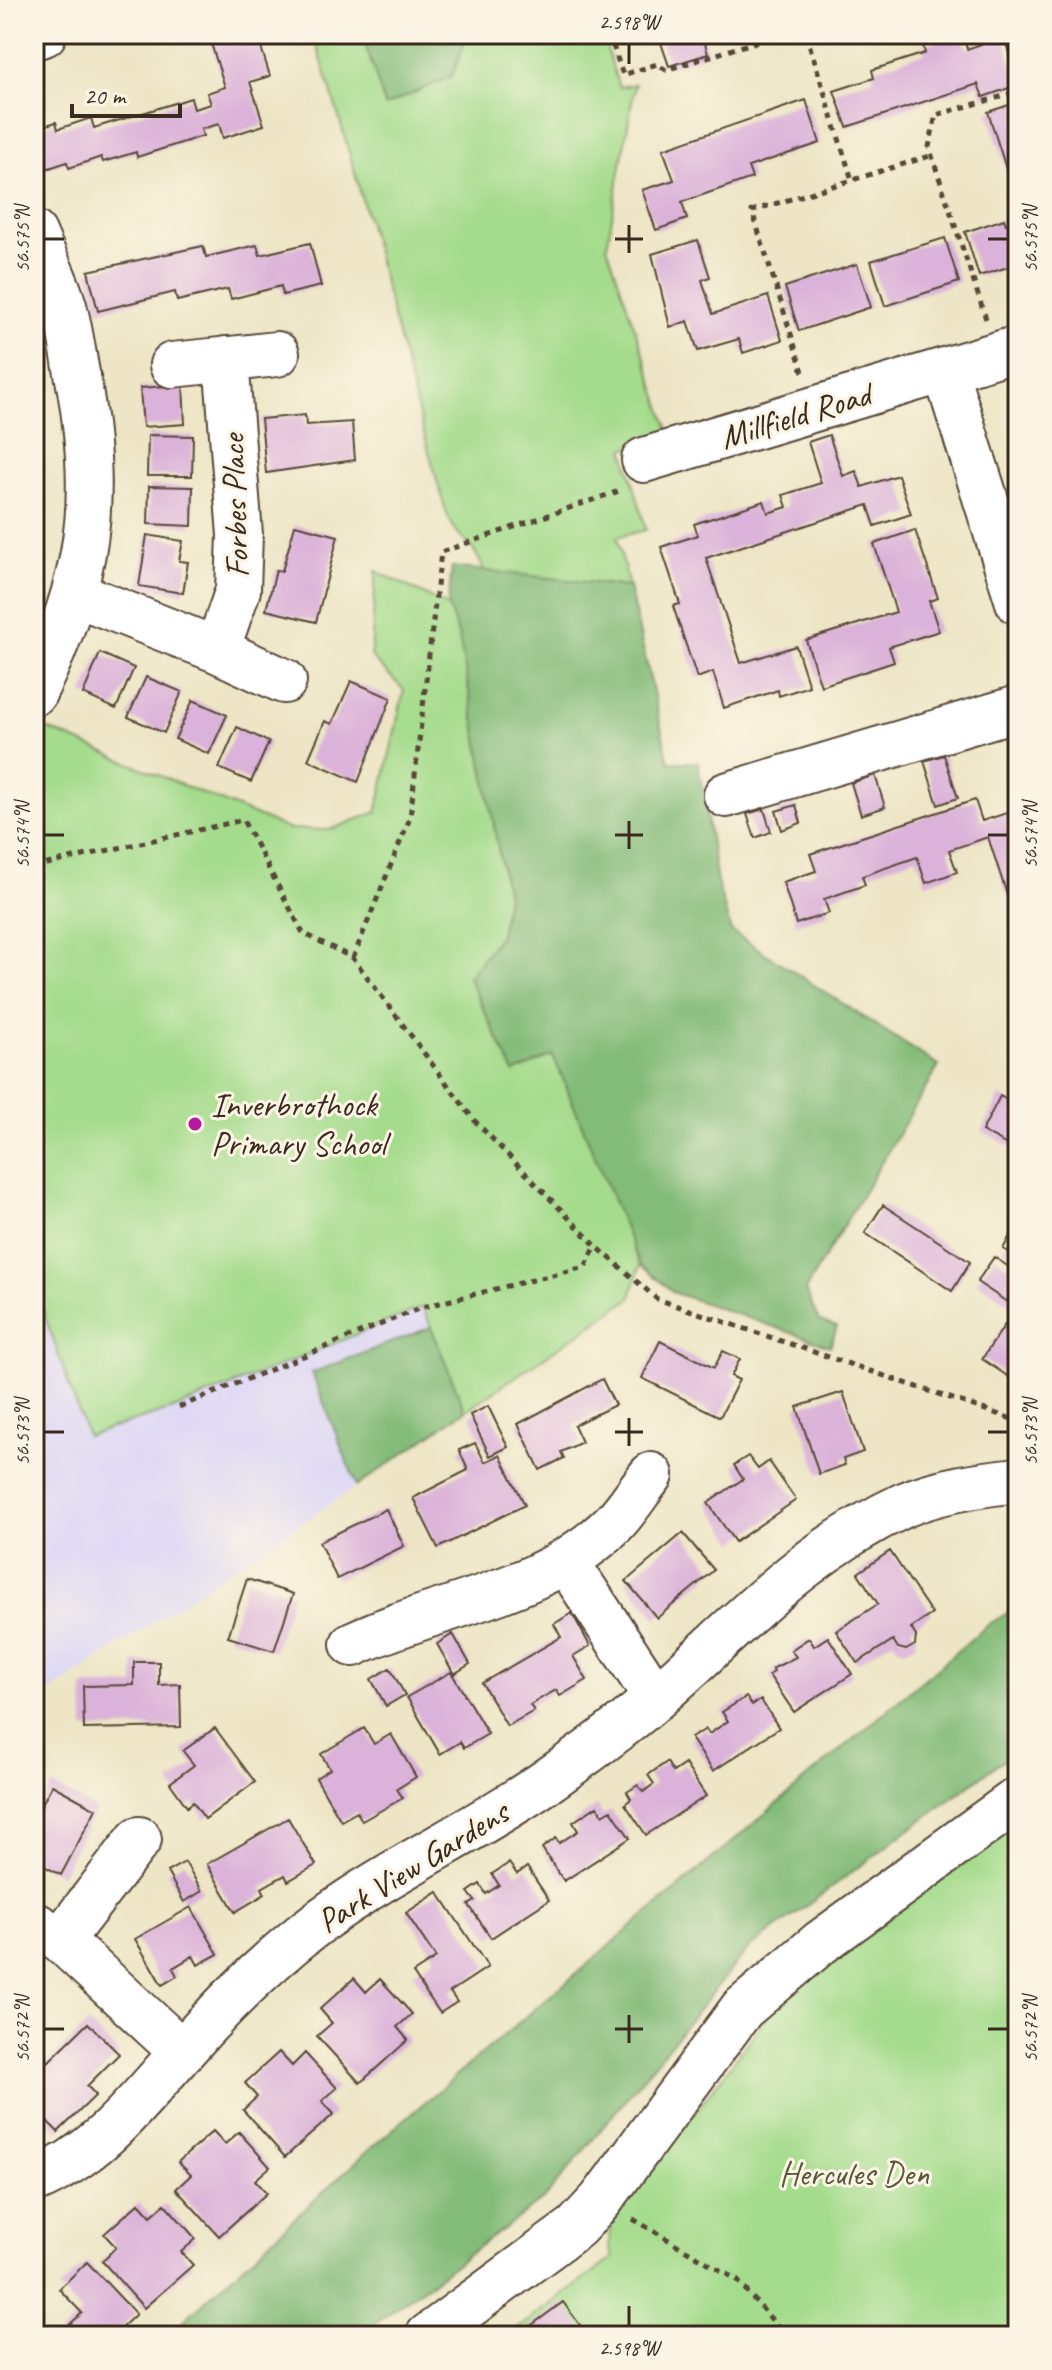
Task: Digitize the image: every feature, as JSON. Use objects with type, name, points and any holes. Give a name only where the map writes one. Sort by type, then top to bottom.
[{"type":"street","points":[[34,37],[44,34]]},
{"type":"street","points":[[34,233],[64,306],[86,422],[91,505],[76,594],[34,693]]},
{"type":"street","name":"Millfield Road","points":[[644,460],[1008,351]]},
{"type":"street","points":[[172,365],[277,354]]},
{"type":"street","name":"Forbes Place","points":[[217,650],[238,590],[240,549],[238,475],[226,359]]},
{"type":"street","points":[[945,370],[1018,602]]},
{"type":"street","points":[[76,594],[217,650],[284,681]]},
{"type":"street","points":[[726,795],[1018,708]]},
{"type":"street","points":[[353,1644],[385,1629],[470,1604],[566,1561],[613,1524],[651,1475]]},
{"type":"street","name":"Park View Gardens","points":[[34,2181],[83,2156],[132,2111],[182,2052],[301,1936],[344,1904],[537,1788],[656,1698],[804,1564],[854,1532],[907,1504],[950,1491],[1018,1480]]},
{"type":"street","points":[[566,1561],[656,1698]]},
{"type":"street","points":[[428,2336],[576,2227],[601,2200],[742,2009],[820,1943],[1018,1799]]},
{"type":"street","points":[[139,1839],[48,1932],[182,2052]]},
{"type":"path","points":[[609,34],[623,75],[657,64],[666,70],[781,34]]},
{"type":"path","points":[[806,34],[852,180]]},
{"type":"path","points":[[1008,351],[929,147],[936,115],[1018,92]]},
{"type":"path","points":[[815,409],[752,211],[933,155]]},
{"type":"path","points":[[353,958],[410,818],[441,552],[630,488],[644,460]]},
{"type":"path","points":[[34,867],[243,820],[303,933],[353,958],[474,1120],[596,1246],[657,1299],[1018,1421]]},
{"type":"path","points":[[179,1407],[423,1307],[585,1267],[596,1246]]},
{"type":"path","points":[[601,2200],[737,2280],[786,2336]]},
{"type":"shaded area","name":"Inverbrothock Primary School","points":[[34,917],[288,941],[431,1327],[313,1373],[357,1486],[34,1702]]},
{"type":"green space","points":[[313,34],[362,34],[365,40],[452,76],[468,34],[602,34],[619,87],[635,84],[607,246],[670,433],[624,449],[646,530],[617,537],[629,587],[484,571],[476,553],[450,521],[349,153]]},
{"type":"green space","points":[[362,34],[468,34],[452,76],[385,106]]},
{"type":"green space","points":[[452,567],[629,587],[669,762],[698,762],[717,882],[731,931],[939,1066],[805,1290],[819,1321],[837,1327],[830,1346],[675,1293],[640,1265],[553,1055],[514,1073],[468,977],[500,935],[507,896],[459,637],[448,606]]},
{"type":"green space","points":[[376,571],[448,606],[459,637],[507,896],[500,935],[468,978],[553,1055],[640,1265],[631,1298],[465,1411],[423,1307],[179,1407],[87,1436],[34,1285],[36,724],[288,829],[329,830],[377,812],[404,690],[371,657]]},
{"type":"green space","points":[[431,1327],[465,1411],[357,1486],[312,1373]]},
{"type":"green space","points":[[1018,1607],[1018,1749],[747,1950],[546,2197],[358,2336],[167,2336],[372,2147],[989,1624]]},
{"type":"green space","name":"Hercules Den","points":[[1018,1823],[1018,2336],[508,2336],[613,2258],[609,2237],[619,2214],[783,1996]]},
{"type":"building","points":[[208,34],[257,34],[270,76],[250,82],[264,125],[223,138],[219,124],[201,129],[203,136],[137,157],[136,152],[103,162],[101,157],[69,168],[67,162],[34,173],[34,129],[56,122],[58,129],[91,118],[94,128],[191,98],[194,109],[211,104],[207,93],[225,87]]},
{"type":"building","points":[[658,34],[702,34],[708,54],[669,66]]},
{"type":"building","points":[[962,34],[967,49],[1004,36],[1018,85],[983,97],[978,84],[847,127],[834,91],[874,78],[872,70],[925,53],[923,46]]},
{"type":"building","points":[[806,100],[820,143],[748,167],[752,178],[682,202],[687,219],[656,230],[642,190],[674,180],[663,149]]},
{"type":"building","points":[[1018,102],[1018,203],[1017,203],[988,112]]},
{"type":"building","points":[[1004,219],[1006,224],[1018,220],[1015,253],[1018,264],[979,276],[965,232]]},
{"type":"building","points":[[945,238],[959,282],[885,306],[871,261]]},
{"type":"building","points":[[698,240],[710,277],[702,280],[713,314],[768,296],[782,340],[743,353],[739,339],[698,351],[688,321],[670,327],[652,254]]},
{"type":"building","points":[[310,243],[321,286],[283,295],[281,286],[231,299],[228,289],[177,301],[175,292],[98,311],[88,271],[203,246],[206,257],[257,245],[260,255]]},
{"type":"building","points":[[857,264],[871,307],[799,331],[785,287]]},
{"type":"building","points":[[183,385],[185,424],[143,427],[140,388]]},
{"type":"building","points":[[305,415],[306,425],[352,422],[355,460],[266,473],[261,419]]},
{"type":"building","points":[[148,435],[193,436],[192,476],[147,476]]},
{"type":"building","points":[[829,435],[843,476],[856,471],[862,487],[898,475],[911,514],[875,526],[868,505],[706,558],[741,663],[796,646],[809,686],[779,696],[778,690],[724,708],[713,672],[697,678],[673,606],[680,604],[661,547],[698,535],[694,524],[764,501],[768,513],[787,507],[783,495],[821,483],[808,442]]},
{"type":"building","points":[[149,486],[193,487],[192,526],[148,524]]},
{"type":"building","points":[[295,525],[338,536],[316,622],[266,610],[276,570],[282,571]]},
{"type":"building","points":[[915,530],[938,598],[929,601],[939,631],[889,647],[894,662],[821,686],[806,640],[896,612],[874,544]]},
{"type":"building","points":[[147,535],[183,541],[179,561],[188,562],[183,593],[139,586]]},
{"type":"building","points":[[100,653],[134,668],[116,709],[83,694]]},
{"type":"building","points":[[146,677],[182,692],[164,733],[128,717]]},
{"type":"building","points":[[351,681],[391,698],[358,782],[308,760],[325,721],[332,724]]},
{"type":"building","points":[[193,700],[227,715],[209,754],[175,739]]},
{"type":"building","points":[[237,727],[269,742],[251,782],[219,768]]},
{"type":"building","points":[[944,755],[958,798],[938,805],[924,761]]},
{"type":"building","points":[[875,775],[885,807],[861,815],[851,783]]},
{"type":"building","points":[[975,800],[982,821],[1016,810],[1018,911],[1013,913],[988,837],[949,850],[957,872],[926,883],[917,857],[862,876],[865,885],[824,899],[829,913],[796,924],[783,882],[816,871],[810,854]]},
{"type":"building","points":[[796,805],[801,823],[782,830],[776,811]]},
{"type":"building","points":[[764,809],[771,832],[755,838],[747,814]]},
{"type":"building","points":[[1000,1096],[1018,1105],[1018,1151],[982,1131]]},
{"type":"building","points":[[883,1205],[970,1262],[952,1291],[865,1233]]},
{"type":"building","points":[[1018,1221],[1018,1257],[1003,1249]]},
{"type":"building","points":[[994,1257],[1018,1273],[1015,1381],[982,1359],[1016,1308],[977,1282]]},
{"type":"building","points":[[660,1341],[714,1368],[723,1351],[740,1359],[731,1376],[739,1380],[720,1417],[642,1378]]},
{"type":"building","points":[[602,1379],[615,1405],[574,1425],[582,1442],[561,1452],[564,1458],[540,1470],[518,1424]]},
{"type":"building","points":[[843,1392],[863,1452],[843,1459],[845,1465],[819,1474],[797,1407]]},
{"type":"building","points":[[488,1406],[508,1447],[490,1456],[470,1415]]},
{"type":"building","points":[[475,1443],[485,1462],[500,1455],[525,1505],[438,1548],[413,1498],[468,1470],[459,1450]]},
{"type":"building","points":[[748,1456],[758,1469],[769,1461],[796,1500],[735,1542],[708,1503],[743,1479],[734,1465]]},
{"type":"building","points":[[386,1509],[404,1546],[337,1579],[319,1542]]},
{"type":"building","points":[[683,1533],[714,1570],[657,1618],[626,1581]]},
{"type":"building","points":[[890,1551],[932,1614],[911,1628],[916,1636],[915,1645],[906,1650],[898,1648],[893,1640],[857,1663],[836,1631],[878,1604],[858,1573]]},
{"type":"building","points":[[247,1579],[293,1594],[274,1651],[228,1637]]},
{"type":"building","points":[[572,1613],[590,1646],[573,1656],[587,1680],[560,1696],[556,1690],[545,1696],[530,1705],[534,1711],[507,1726],[482,1683],[561,1637],[554,1624]]},
{"type":"building","points":[[453,1634],[470,1664],[454,1674],[437,1644]]},
{"type":"building","points":[[828,1637],[852,1674],[794,1712],[769,1675],[774,1672],[772,1669],[796,1657],[791,1650],[809,1638],[814,1646]]},
{"type":"building","points":[[134,1662],[159,1662],[159,1685],[180,1684],[181,1727],[84,1729],[83,1686],[134,1685]]},
{"type":"building","points":[[390,1668],[405,1695],[386,1706],[371,1679]]},
{"type":"building","points":[[451,1672],[488,1734],[464,1748],[460,1742],[440,1754],[407,1697]]},
{"type":"building","points":[[746,1697],[752,1705],[761,1700],[779,1728],[713,1771],[691,1738],[706,1729],[709,1734],[728,1721],[722,1712]]},
{"type":"building","points":[[215,1728],[255,1782],[205,1819],[193,1802],[187,1807],[170,1783],[194,1765],[183,1751]]},
{"type":"building","points":[[364,1728],[374,1744],[391,1734],[416,1777],[397,1789],[403,1798],[362,1821],[357,1812],[341,1821],[316,1778],[330,1769],[321,1754]]},
{"type":"building","points":[[667,1762],[673,1772],[685,1764],[706,1796],[646,1835],[625,1804],[631,1799],[627,1792],[638,1785],[643,1792],[654,1784],[648,1775]]},
{"type":"building","points":[[52,1785],[96,1809],[61,1875],[34,1861],[34,1819]]},
{"type":"building","points":[[597,1806],[603,1815],[611,1810],[630,1838],[564,1881],[542,1848],[556,1838],[559,1843],[578,1831],[573,1822]]},
{"type":"building","points":[[288,1818],[316,1865],[288,1881],[285,1875],[274,1881],[262,1888],[265,1894],[235,1912],[207,1864]]},
{"type":"building","points":[[185,1862],[202,1891],[184,1902],[167,1872]]},
{"type":"building","points":[[509,1863],[517,1874],[527,1867],[549,1900],[491,1938],[469,1905],[475,1901],[468,1892],[480,1884],[486,1894],[499,1885],[492,1874]]},
{"type":"building","points":[[438,1892],[488,1967],[450,1992],[457,2002],[440,2013],[413,1973],[436,1958],[406,1913]]},
{"type":"building","points":[[191,1907],[218,1954],[198,1965],[193,1956],[173,1968],[177,1976],[162,1985],[135,1939]]},
{"type":"building","points":[[354,1978],[366,1992],[380,1979],[412,2014],[397,2027],[408,2040],[360,2083],[317,2036],[332,2023],[320,2009]]},
{"type":"building","points":[[88,2023],[119,2054],[87,2086],[96,2095],[58,2132],[34,2108],[34,2066],[43,2057],[48,2062]]},
{"type":"building","points":[[279,2052],[292,2066],[305,2053],[337,2088],[322,2101],[334,2114],[285,2157],[243,2110],[257,2097],[245,2083]]},
{"type":"building","points":[[213,2131],[225,2144],[239,2132],[270,2167],[255,2180],[267,2193],[219,2236],[176,2189],[191,2175],[178,2162]]},
{"type":"building","points":[[139,2203],[151,2216],[165,2204],[196,2239],[181,2252],[193,2265],[144,2308],[102,2261],[116,2247],[104,2234]]},
{"type":"building","points":[[87,2262],[136,2314],[113,2336],[57,2336],[82,2313],[59,2289]]},
{"type":"building","points":[[563,2302],[588,2336],[517,2336]]},
{"type":"place","name":"Inverbrothock Primary School","points":[[195,1124]]}]
